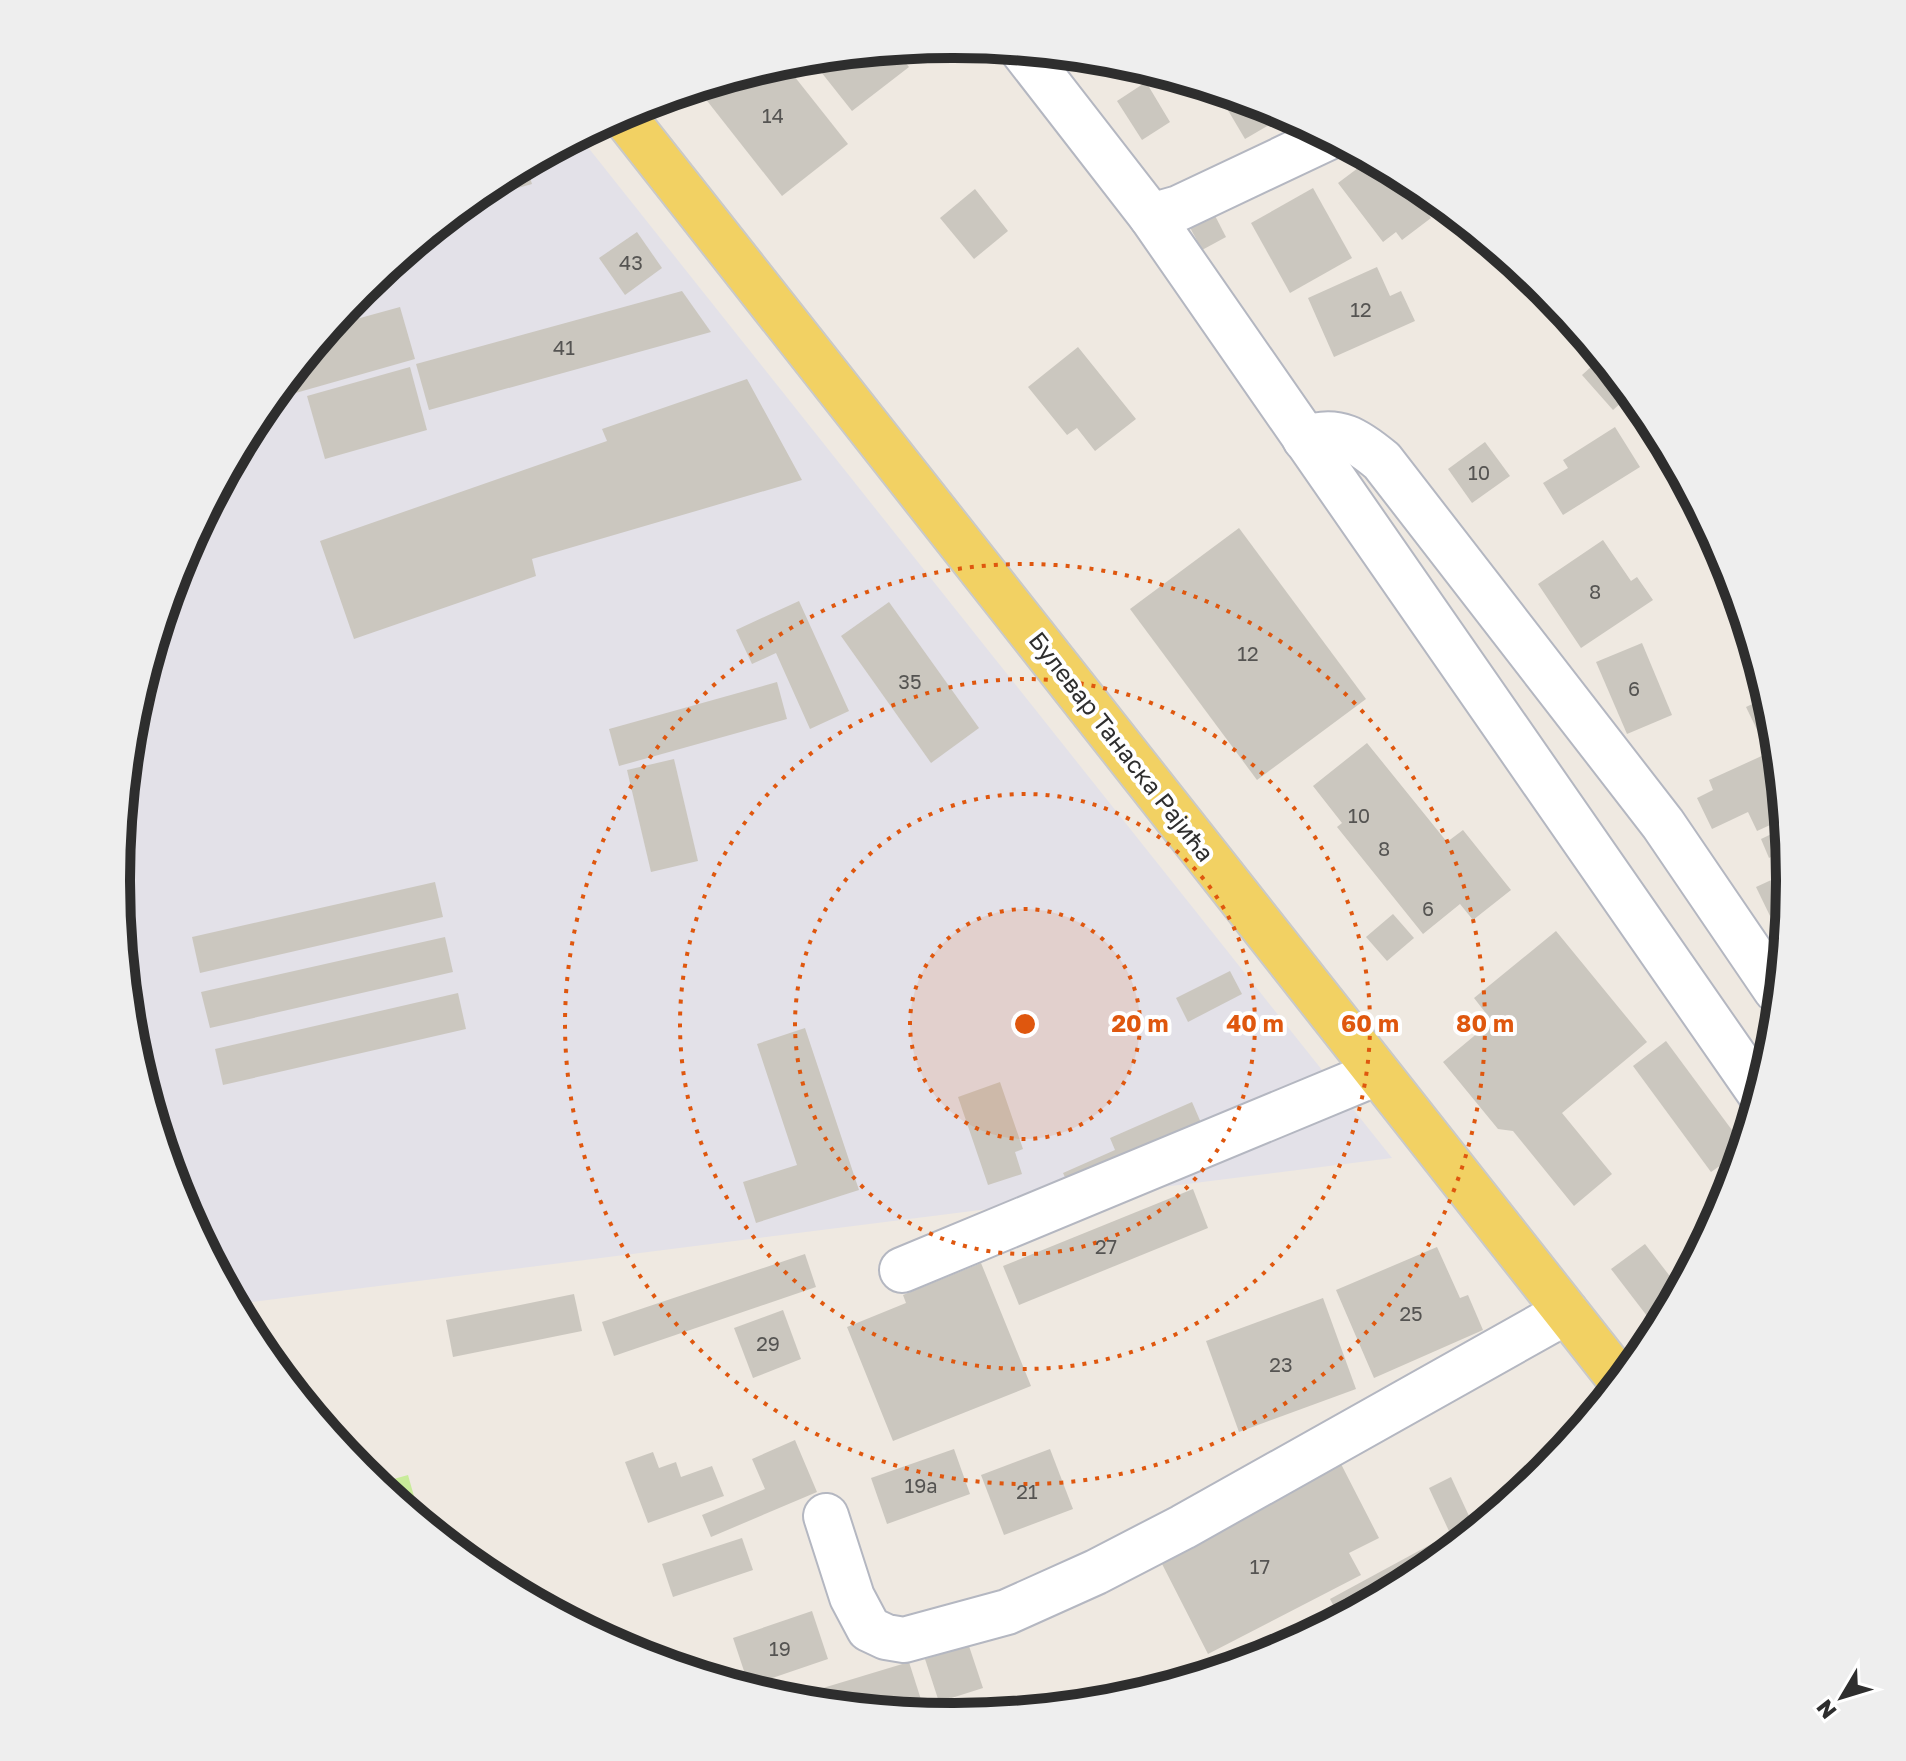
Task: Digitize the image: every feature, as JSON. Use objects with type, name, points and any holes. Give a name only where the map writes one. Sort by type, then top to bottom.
[{"type":"main road","name":"Булевар Танаска Рајића","points":[[630,124],[1613,1371]]},
{"type":"street","points":[[1032,62],[1151,216],[1750,1080]]},
{"type":"street","points":[[1151,216],[1179,208],[1317,143]]},
{"type":"street","points":[[1305,439],[1325,432],[1339,435],[1382,461],[1663,824],[1769,980]]},
{"type":"street","points":[[902,1270],[1377,1073]]},
{"type":"street","points":[[826,1516],[852,1597],[869,1629],[886,1637],[904,1640],[1007,1612],[1096,1572],[1183,1527],[1566,1312]]},
{"type":"shaded area","points":[[586,145],[1392,1158],[248,1303],[215,1244],[193,1195],[159,1093],[146,1041],[138,988],[130,880],[132,827],[146,720],[174,616],[215,517],[269,424],[335,338],[411,262],[496,197]]},
{"type":"green space","points":[[408,1475],[416,1503],[411,1499],[390,1480]]},
{"type":"building","points":[[903,60],[909,67],[852,111],[819,70]]},
{"type":"building","points":[[793,74],[848,144],[782,196],[704,97]]},
{"type":"building","points":[[1146,82],[1170,122],[1142,140],[1117,101]]},
{"type":"building","points":[[1225,105],[1272,123],[1245,139]]},
{"type":"building","points":[[1360,166],[1422,205],[1431,218],[1402,240],[1396,232],[1383,242],[1338,183]]},
{"type":"building","points":[[529,176],[532,184],[504,192]]},
{"type":"building","points":[[1313,188],[1352,258],[1290,293],[1251,223]]},
{"type":"building","points":[[975,189],[1008,231],[974,259],[940,218]]},
{"type":"building","points":[[1210,206],[1226,237],[1202,250],[1186,220]]},
{"type":"building","points":[[637,232],[662,268],[625,295],[599,258]]},
{"type":"building","points":[[1377,267],[1390,296],[1401,291],[1415,321],[1334,357],[1308,298]]},
{"type":"building","points":[[682,291],[711,332],[429,410],[416,364]]},
{"type":"building","points":[[400,307],[415,359],[290,395],[300,380],[351,320]]},
{"type":"building","points":[[1078,347],[1136,419],[1095,451],[1077,428],[1067,435],[1028,387]]},
{"type":"building","points":[[1593,365],[1622,402],[1613,410],[1582,375]]},
{"type":"building","points":[[410,367],[427,430],[325,459],[307,396]]},
{"type":"building","points":[[747,379],[802,480],[532,559],[536,576],[354,639],[320,541],[607,441],[602,429]]},
{"type":"building","points":[[1615,427],[1640,467],[1563,515],[1543,483],[1568,468],[1563,460]]},
{"type":"building","points":[[1485,442],[1510,476],[1472,503],[1448,469]]},
{"type":"building","points":[[1239,528],[1366,699],[1257,780],[1130,609]]},
{"type":"building","points":[[1603,540],[1631,581],[1637,577],[1653,600],[1581,648],[1538,584]]},
{"type":"building","points":[[799,601],[849,711],[810,729],[776,653],[752,664],[736,630]]},
{"type":"building","points":[[889,602],[979,728],[931,763],[841,636]]},
{"type":"building","points":[[1642,643],[1672,715],[1627,734],[1596,662]]},
{"type":"building","points":[[777,682],[787,719],[619,766],[609,729]]},
{"type":"building","points":[[1756,702],[1763,740],[1762,740],[1746,707]]},
{"type":"building","points":[[1367,743],[1447,842],[1463,830],[1511,890],[1473,920],[1460,904],[1423,934],[1337,827],[1342,823],[1313,786]]},
{"type":"building","points":[[1765,754],[1774,823],[1757,831],[1748,812],[1712,829],[1697,798],[1713,790],[1709,780]]},
{"type":"building","points":[[674,759],[698,861],[651,872],[627,770]]},
{"type":"building","points":[[1774,833],[1775,855],[1769,858],[1761,839]]},
{"type":"building","points":[[1776,878],[1775,916],[1771,918],[1756,887]]},
{"type":"building","points":[[435,882],[443,917],[200,973],[192,937]]},
{"type":"building","points":[[1393,914],[1414,938],[1387,961],[1366,937]]},
{"type":"building","points":[[1556,931],[1647,1042],[1562,1113],[1612,1174],[1574,1206],[1513,1131],[1498,1129],[1443,1062],[1492,1021],[1474,998]]},
{"type":"building","points":[[445,937],[453,972],[210,1028],[201,992]]},
{"type":"building","points":[[1230,971],[1242,994],[1188,1022],[1176,998]]},
{"type":"building","points":[[458,993],[466,1029],[223,1085],[215,1049]]},
{"type":"building","points":[[805,1028],[859,1190],[756,1223],[743,1182],[797,1165],[757,1044]]},
{"type":"building","points":[[1666,1041],[1735,1134],[1726,1162],[1711,1172],[1633,1066]]},
{"type":"building","points":[[1000,1082],[1023,1149],[1015,1152],[1022,1174],[988,1185],[958,1097]]},
{"type":"building","points":[[1192,1102],[1205,1132],[1071,1190],[1063,1173],[1115,1150],[1110,1138]]},
{"type":"building","points":[[1193,1189],[1208,1228],[1019,1305],[1003,1266]]},
{"type":"building","points":[[1645,1244],[1672,1279],[1649,1318],[1611,1269]]},
{"type":"building","points":[[1437,1247],[1460,1298],[1468,1295],[1483,1330],[1374,1378],[1336,1290]]},
{"type":"building","points":[[805,1254],[816,1287],[614,1356],[602,1322]]},
{"type":"building","points":[[981,1263],[1031,1386],[893,1441],[847,1327],[906,1303],[903,1295]]},
{"type":"building","points":[[574,1294],[582,1331],[453,1357],[446,1320]]},
{"type":"building","points":[[1323,1298],[1356,1389],[1239,1432],[1206,1341]]},
{"type":"building","points":[[783,1310],[801,1359],[753,1378],[734,1328]]},
{"type":"building","points":[[795,1440],[817,1492],[711,1537],[702,1515],[765,1489],[752,1459]]},
{"type":"building","points":[[954,1449],[970,1494],[887,1524],[871,1478]]},
{"type":"building","points":[[1050,1449],[1073,1509],[1004,1535],[981,1475]]},
{"type":"building","points":[[653,1452],[659,1468],[676,1462],[681,1477],[712,1466],[724,1496],[648,1523],[625,1462]]},
{"type":"building","points":[[1341,1464],[1379,1538],[1349,1553],[1361,1575],[1208,1654],[1159,1558]]},
{"type":"building","points":[[1451,1477],[1471,1519],[1451,1535],[1429,1488]]},
{"type":"building","points":[[742,1538],[753,1570],[673,1597],[662,1564]]},
{"type":"building","points":[[1437,1541],[1439,1544],[1335,1608],[1330,1599]]},
{"type":"building","points":[[812,1611],[828,1659],[765,1681],[746,1676],[733,1638]]},
{"type":"building","points":[[969,1646],[983,1688],[939,1702],[925,1659]]},
{"type":"building","points":[[909,1662],[922,1702],[846,1696],[814,1691]]}]
